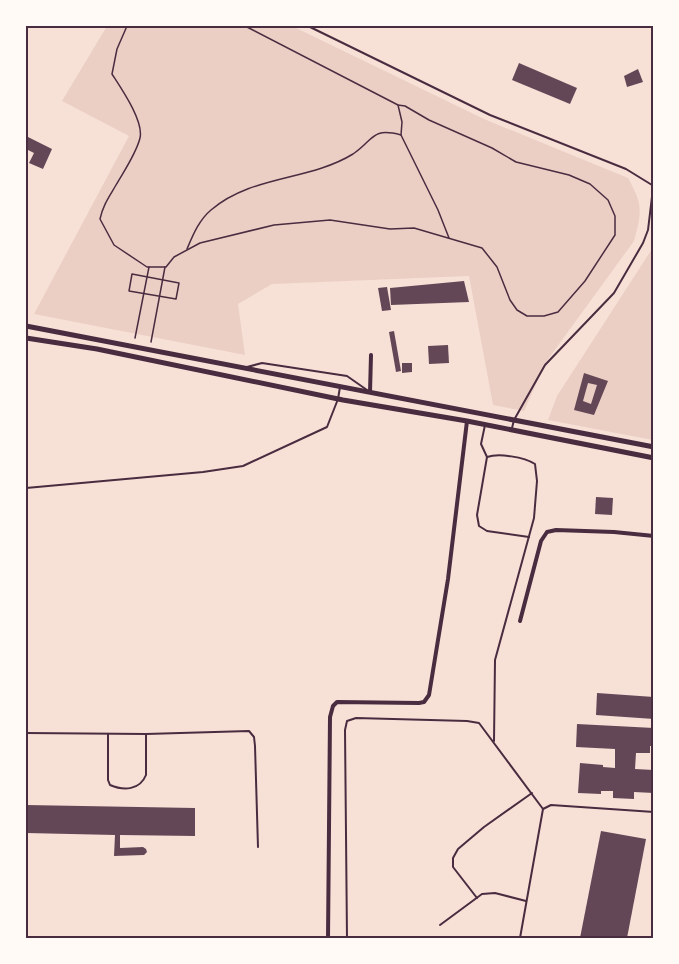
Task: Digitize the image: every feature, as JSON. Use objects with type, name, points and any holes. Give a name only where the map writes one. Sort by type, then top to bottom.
[{"type":"street","points":[[26,326],[654,447]]},
{"type":"street","points":[[26,338],[97,349],[338,399],[654,458]]},
{"type":"street","points":[[370,392],[371,355]]},
{"type":"street","points":[[328,939],[330,717],[333,706],[337,702],[419,703],[424,702],[429,694],[448,579],[467,422]]},
{"type":"street","points":[[520,621],[541,541],[547,532],[556,530],[614,532],[654,536]]},
{"type":"lane","points":[[308,26],[490,115],[626,169],[652,185]]},
{"type":"lane","points":[[512,431],[514,420],[545,366],[614,293],[646,236],[654,180]]},
{"type":"lane","points":[[246,367],[262,363],[347,376],[370,392]]},
{"type":"lane","points":[[26,488],[203,472],[243,466],[327,427],[338,399],[340,386]]},
{"type":"lane","points":[[485,425],[481,444],[486,456],[477,515],[479,526],[487,531],[529,537]]},
{"type":"lane","points":[[486,456],[527,460],[535,464],[537,472],[534,518],[495,660],[494,741]]},
{"type":"lane","points":[[347,939],[344,841],[345,730],[347,721],[351,718],[467,720],[479,723],[494,741],[543,809],[520,939]]},
{"type":"lane","points":[[26,733],[146,734],[246,730],[252,733],[257,775],[258,847]]},
{"type":"lane","points":[[108,734],[108,780],[110,784],[125,789],[139,785],[146,775],[146,734]]},
{"type":"lane","points":[[477,898],[453,867],[453,858],[458,849],[484,827],[532,794]]},
{"type":"lane","points":[[543,809],[552,805],[654,812]]},
{"type":"lane","points":[[440,925],[482,894],[495,893],[526,901]]},
{"type":"path","points":[[127,26],[117,49],[112,74],[129,101],[139,126],[140,137],[129,162],[103,206],[100,219],[114,245],[149,267],[165,267]]},
{"type":"path","points":[[150,349],[165,267],[174,257],[200,243],[218,238],[274,225],[330,220],[390,229],[414,228],[483,248],[498,267],[510,300],[517,310],[527,316],[544,316],[558,312],[585,281],[615,235],[615,216],[608,200],[590,184],[569,175],[516,162],[492,148],[429,120],[405,106],[398,105],[245,26]]},
{"type":"path","points":[[398,105],[402,122],[401,135],[450,239]]},
{"type":"path","points":[[187,250],[194,231],[211,210],[238,194],[258,185],[325,167],[354,153],[375,134],[401,135]]},
{"type":"path","points":[[133,345],[149,267]]},
{"type":"path","points":[[132,274],[147,277],[179,283],[176,299],[129,291],[132,274]]},
{"type":"shaded area","points":[[107,26],[292,26],[484,119],[628,178],[640,208],[634,241],[546,362],[524,411],[493,405],[469,276],[272,284],[238,304],[245,355],[34,314],[129,136],[62,101]]},
{"type":"shaded area","points":[[653,243],[653,440],[548,420],[557,396],[652,249]]},
{"type":"building","points":[[519,63],[577,88],[570,104],[512,80]]},
{"type":"building","points":[[638,69],[643,82],[627,87],[624,76]]},
{"type":"building","points":[[26,136],[52,149],[43,169],[29,163],[34,153],[26,149]]},
{"type":"building","points":[[464,281],[469,302],[391,305],[390,288]]},
{"type":"building","points":[[387,287],[391,310],[382,311],[378,288]]},
{"type":"building","points":[[394,331],[401,371],[396,372],[389,332]]},
{"type":"building","points":[[448,345],[449,363],[429,364],[428,346]]},
{"type":"building","points":[[402,363],[412,363],[412,372],[402,373]]},
{"type":"building","points":[[584,373],[608,381],[594,415],[574,410]],"holes":[[[588,383],[597,385],[591,404],[583,401]]]},
{"type":"building","points":[[596,497],[613,498],[612,515],[595,514]]},
{"type":"building","points":[[597,693],[654,697],[654,719],[596,715]]},
{"type":"building","points":[[577,724],[654,728],[654,746],[650,746],[650,753],[636,753],[635,769],[654,770],[654,793],[634,792],[634,799],[613,798],[613,791],[601,791],[601,794],[578,793],[580,763],[615,768],[615,749],[576,747]]},
{"type":"building","points":[[26,805],[195,808],[195,836],[120,835],[120,848],[143,847],[147,852],[144,855],[114,856],[115,835],[26,833]]},
{"type":"building","points":[[601,831],[646,839],[627,938],[580,938]]}]
